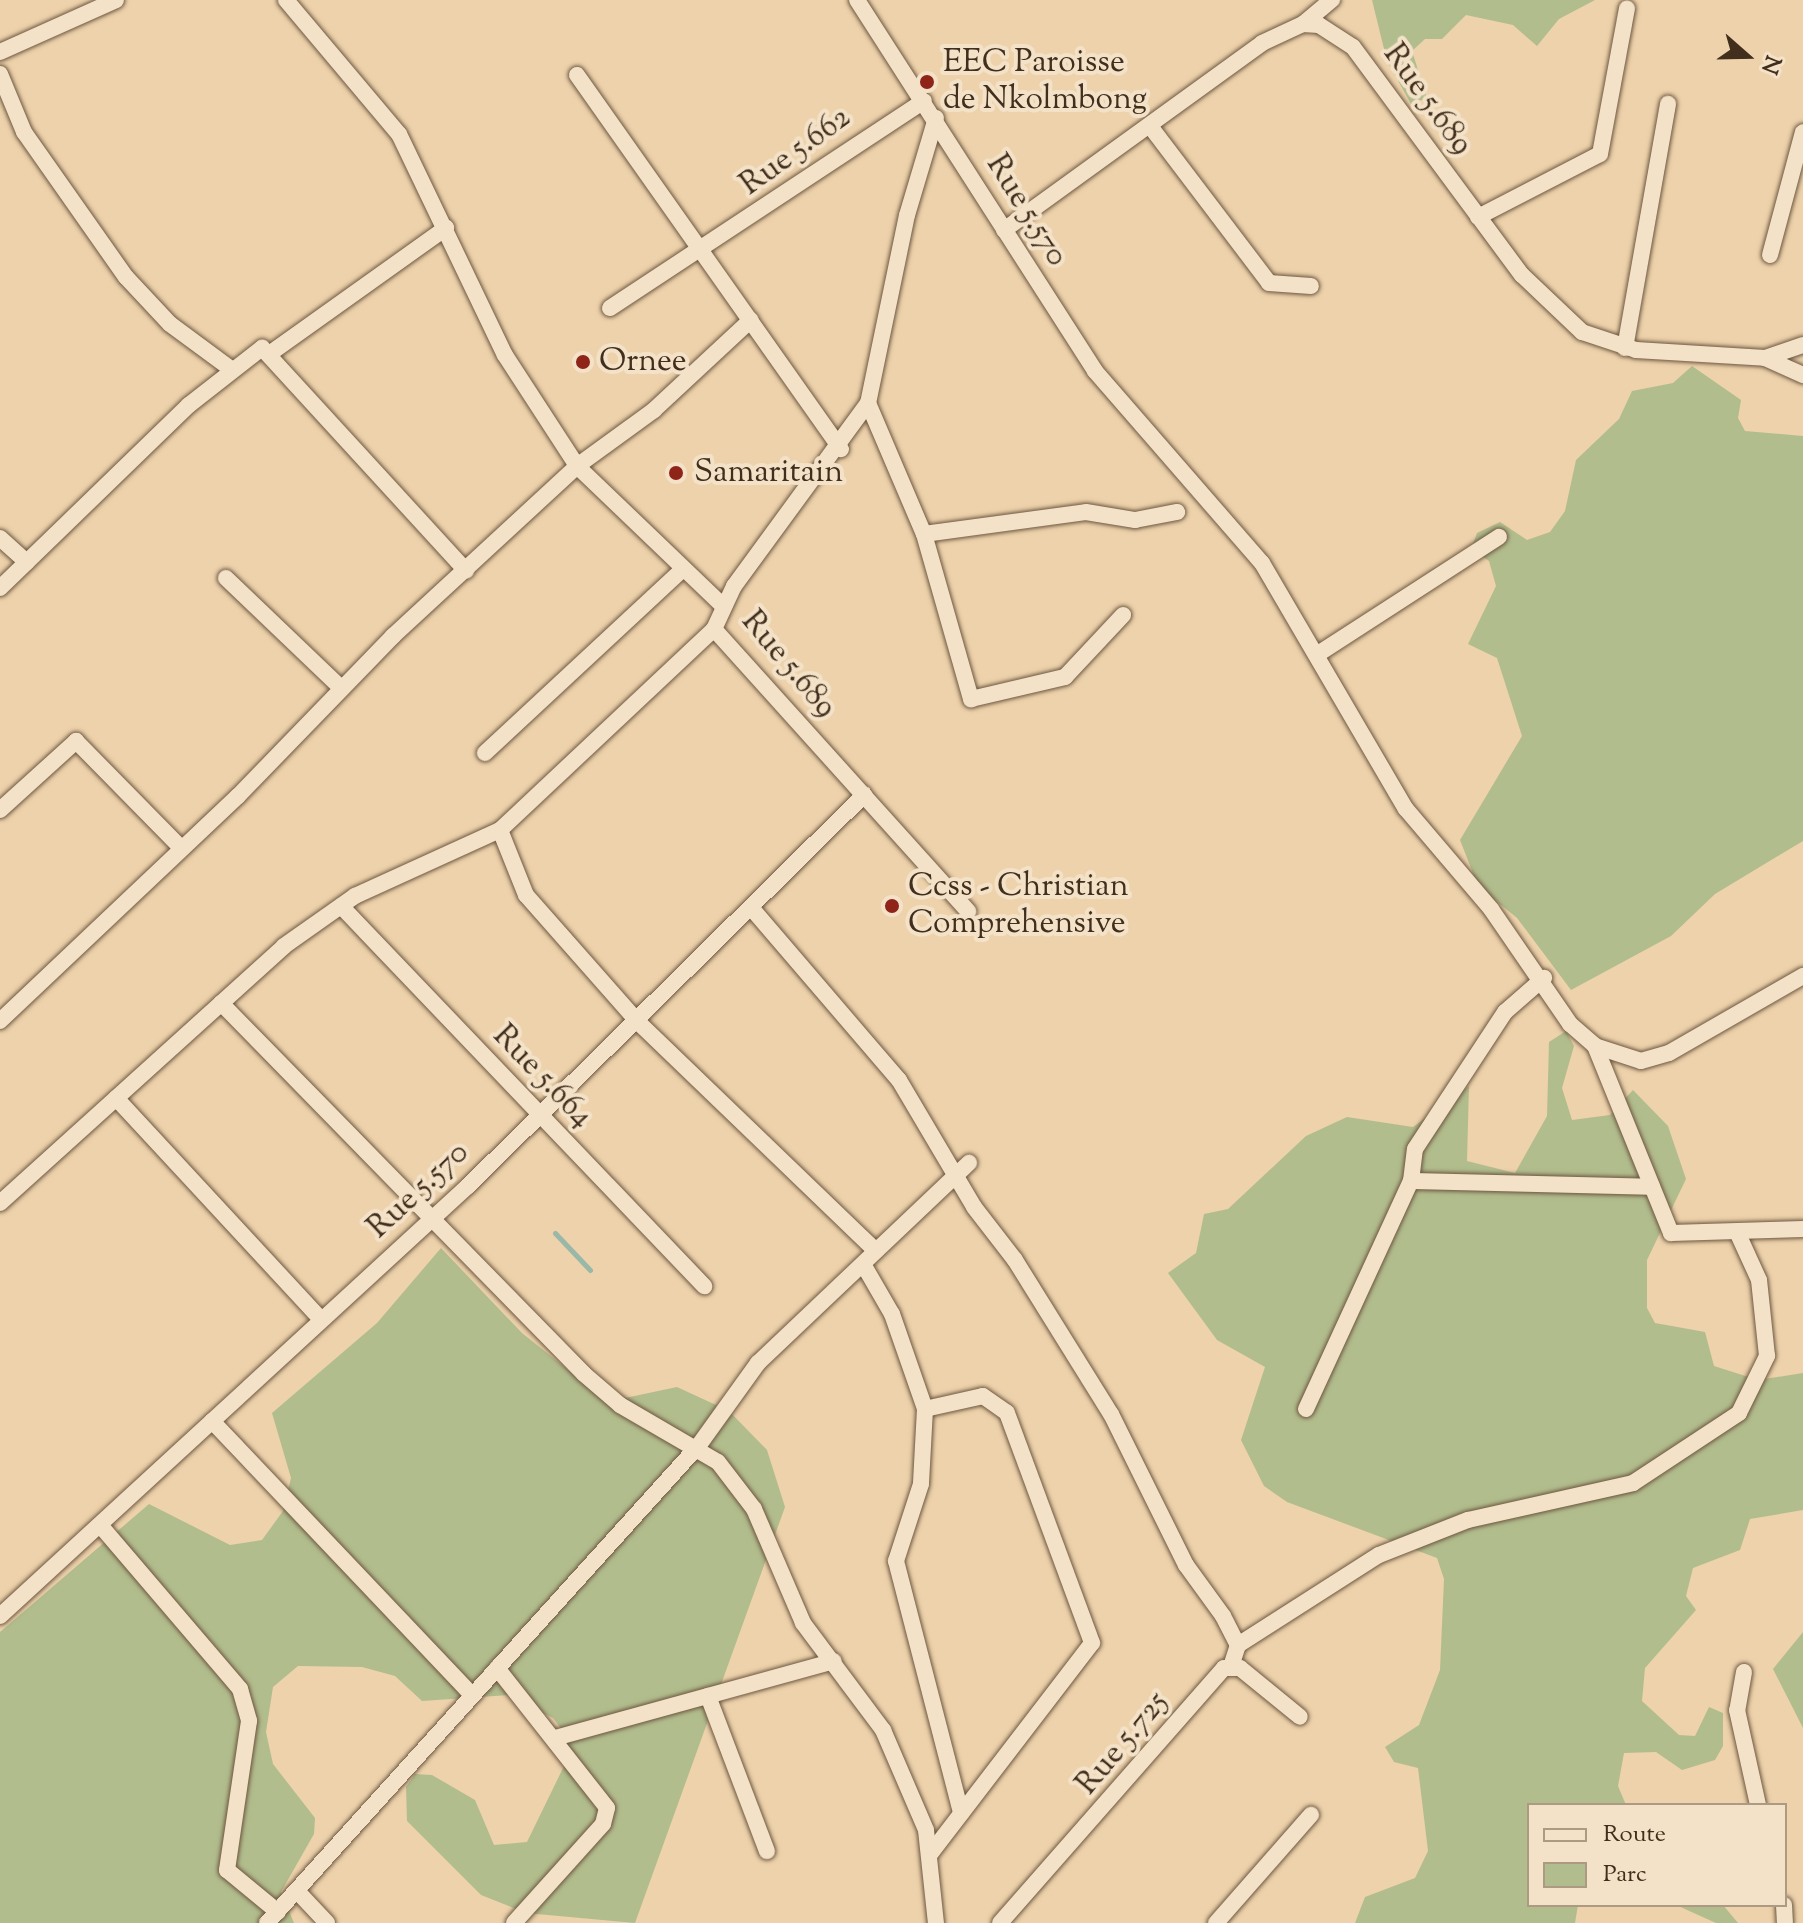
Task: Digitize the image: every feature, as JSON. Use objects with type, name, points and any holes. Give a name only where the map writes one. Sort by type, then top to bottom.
[{"type":"street","points":[[0,52],[116,0]]},
{"type":"street","points":[[286,0],[399,134],[505,355],[577,466],[723,606]]},
{"type":"street","name":"Rue 5.570","points":[[857,0],[936,118],[1095,371],[1262,563],[1321,652],[1406,809],[1544,978],[1570,1024],[1595,1046]]},
{"type":"street","points":[[1004,230],[1262,43],[1303,24],[1332,0]]},
{"type":"street","points":[[1478,217],[1600,154],[1627,8]]},
{"type":"street","name":"Rue 5.689","points":[[1303,24],[1338,32],[1353,47],[1522,275],[1582,332],[1625,348],[1765,358],[1803,375]]},
{"type":"street","points":[[0,74],[24,132],[126,277],[170,324],[231,369]]},
{"type":"street","points":[[577,75],[841,449]]},
{"type":"street","name":"Rue 5.662","points":[[610,308],[924,101]]},
{"type":"street","points":[[1625,348],[1668,104]]},
{"type":"street","name":"Rue 5.689","points":[[936,118],[907,215],[868,403],[841,449],[723,606],[714,629],[968,911]]},
{"type":"street","points":[[1150,126],[1269,283],[1311,286]]},
{"type":"street","points":[[1770,255],[1803,132]]},
{"type":"street","points":[[272,352],[446,228]]},
{"type":"street","points":[[0,1021],[181,848],[340,687],[577,466],[654,410],[751,320]]},
{"type":"street","points":[[1765,358],[1803,345]]},
{"type":"street","points":[[0,588],[231,369],[262,348],[272,352],[466,571]]},
{"type":"street","points":[[868,403],[924,534],[971,699],[1065,677],[1123,615]]},
{"type":"street","points":[[924,534],[1086,512],[1135,520],[1177,512]]},
{"type":"street","points":[[1321,652],[1499,537]]},
{"type":"street","points":[[0,538],[27,562]]},
{"type":"street","points":[[485,753],[683,569]]},
{"type":"street","points":[[226,578],[340,687]]},
{"type":"street","points":[[0,1203],[221,1003],[341,906],[500,830],[714,629]]},
{"type":"street","points":[[0,810],[76,741],[181,848]]},
{"type":"street","name":"Rue 5.570","points":[[0,1616],[431,1219],[754,911],[864,795]]},
{"type":"street","points":[[500,830],[526,895],[638,1022],[876,1251]]},
{"type":"street","name":"Rue 5.664","points":[[341,906],[704,1286]]},
{"type":"street","points":[[754,911],[899,1080],[956,1176],[1111,1414],[1186,1565],[1238,1645]]},
{"type":"street","points":[[1595,1046],[1641,1061],[1669,1053],[1803,976]]},
{"type":"street","points":[[1306,1409],[1411,1181],[1423,1136],[1505,1012],[1544,978]]},
{"type":"street","points":[[221,1003],[431,1219],[620,1405],[699,1445],[754,1509],[803,1623],[883,1730],[930,1854],[937,1922]]},
{"type":"street","points":[[1595,1046],[1671,1233],[1738,1234],[1803,1229]]},
{"type":"street","points":[[116,1098],[321,1319]]},
{"type":"street","points":[[100,1525],[240,1689],[249,1721],[227,1870],[273,1917],[699,1445],[758,1363],[969,1163]]},
{"type":"street","points":[[1411,1181],[1652,1187]]},
{"type":"street","points":[[1300,1717],[1231,1666],[1238,1645],[1379,1555],[1468,1520],[1633,1483],[1739,1413],[1767,1356],[1759,1280],[1738,1234]]},
{"type":"street","points":[[863,1264],[892,1314],[925,1409],[921,1484],[896,1561],[961,1813]]},
{"type":"street","points":[[925,1409],[983,1396],[1007,1413],[1091,1630],[1086,1652],[930,1854]]},
{"type":"street","points":[[212,1421],[472,1695]]},
{"type":"street","points":[[555,1738],[834,1661]]},
{"type":"street","name":"Rue 5.725","points":[[1000,1923],[1231,1666]]},
{"type":"street","points":[[497,1668],[604,1799],[606,1816],[514,1923]]},
{"type":"street","points":[[1744,1672],[1737,1710],[1758,1803]]},
{"type":"street","points":[[708,1696],[767,1851]]},
{"type":"street","points":[[1216,1923],[1311,1815]]},
{"type":"street","points":[[297,1891],[327,1923]]},
{"type":"green space","points":[[1372,0],[1595,0],[1559,19],[1537,46],[1513,25],[1466,15],[1442,39],[1425,39],[1412,51],[1427,98],[1411,104],[1387,61]]},
{"type":"green space","points":[[1692,366],[1741,400],[1738,418],[1745,431],[1803,436],[1803,841],[1715,894],[1671,936],[1571,990],[1517,918],[1478,886],[1460,840],[1522,736],[1497,658],[1468,644],[1496,586],[1489,561],[1471,549],[1477,533],[1500,522],[1527,540],[1550,532],[1565,511],[1576,460],[1619,419],[1632,391],[1673,383]]},
{"type":"green space","points":[[1566,1031],[1574,1046],[1562,1088],[1572,1120],[1610,1115],[1633,1090],[1668,1126],[1686,1179],[1647,1260],[1647,1308],[1655,1323],[1705,1332],[1714,1366],[1758,1380],[1803,1373],[1803,1510],[1750,1519],[1740,1550],[1693,1568],[1686,1596],[1696,1610],[1645,1668],[1642,1701],[1679,1735],[1695,1736],[1709,1707],[1723,1713],[1723,1746],[1715,1760],[1682,1770],[1656,1752],[1624,1753],[1618,1786],[1625,1803],[1527,1803],[1527,1907],[1578,1907],[1575,1923],[1355,1923],[1365,1897],[1415,1878],[1428,1851],[1418,1768],[1394,1762],[1385,1747],[1419,1725],[1440,1670],[1444,1579],[1437,1558],[1287,1502],[1264,1486],[1241,1440],[1265,1367],[1217,1340],[1168,1273],[1196,1253],[1204,1214],[1228,1209],[1306,1136],[1347,1117],[1413,1127],[1469,1086],[1467,1161],[1515,1173],[1547,1116],[1549,1042]]},
{"type":"green space","points":[[441,1248],[522,1333],[598,1394],[625,1398],[677,1387],[729,1411],[767,1450],[785,1507],[635,1923],[526,1913],[481,1895],[407,1821],[406,1787],[415,1774],[432,1775],[475,1800],[494,1845],[527,1842],[565,1764],[563,1731],[553,1718],[509,1695],[422,1701],[395,1676],[362,1667],[298,1666],[273,1687],[266,1732],[273,1764],[315,1818],[314,1834],[281,1892],[294,1923],[0,1923],[0,1632],[149,1504],[230,1545],[262,1540],[283,1511],[291,1478],[272,1413],[377,1323]]},
{"type":"green space","points":[[1803,1632],[1803,1728],[1773,1669]]},
{"type":"green space","points":[[1680,1907],[1725,1907],[1738,1923],[1716,1923]]},
{"type":"waterway","points":[[555,1233],[590,1270]]},
{"type":"place","name":"EEC Paroisse de Nkolmbong","points":[[927,82]]},
{"type":"place","name":"Ornee","points":[[583,362]]},
{"type":"place","name":"Samaritain","points":[[676,473]]},
{"type":"place","name":"Ccss - Christian Comprehensive","points":[[892,906]]}]
